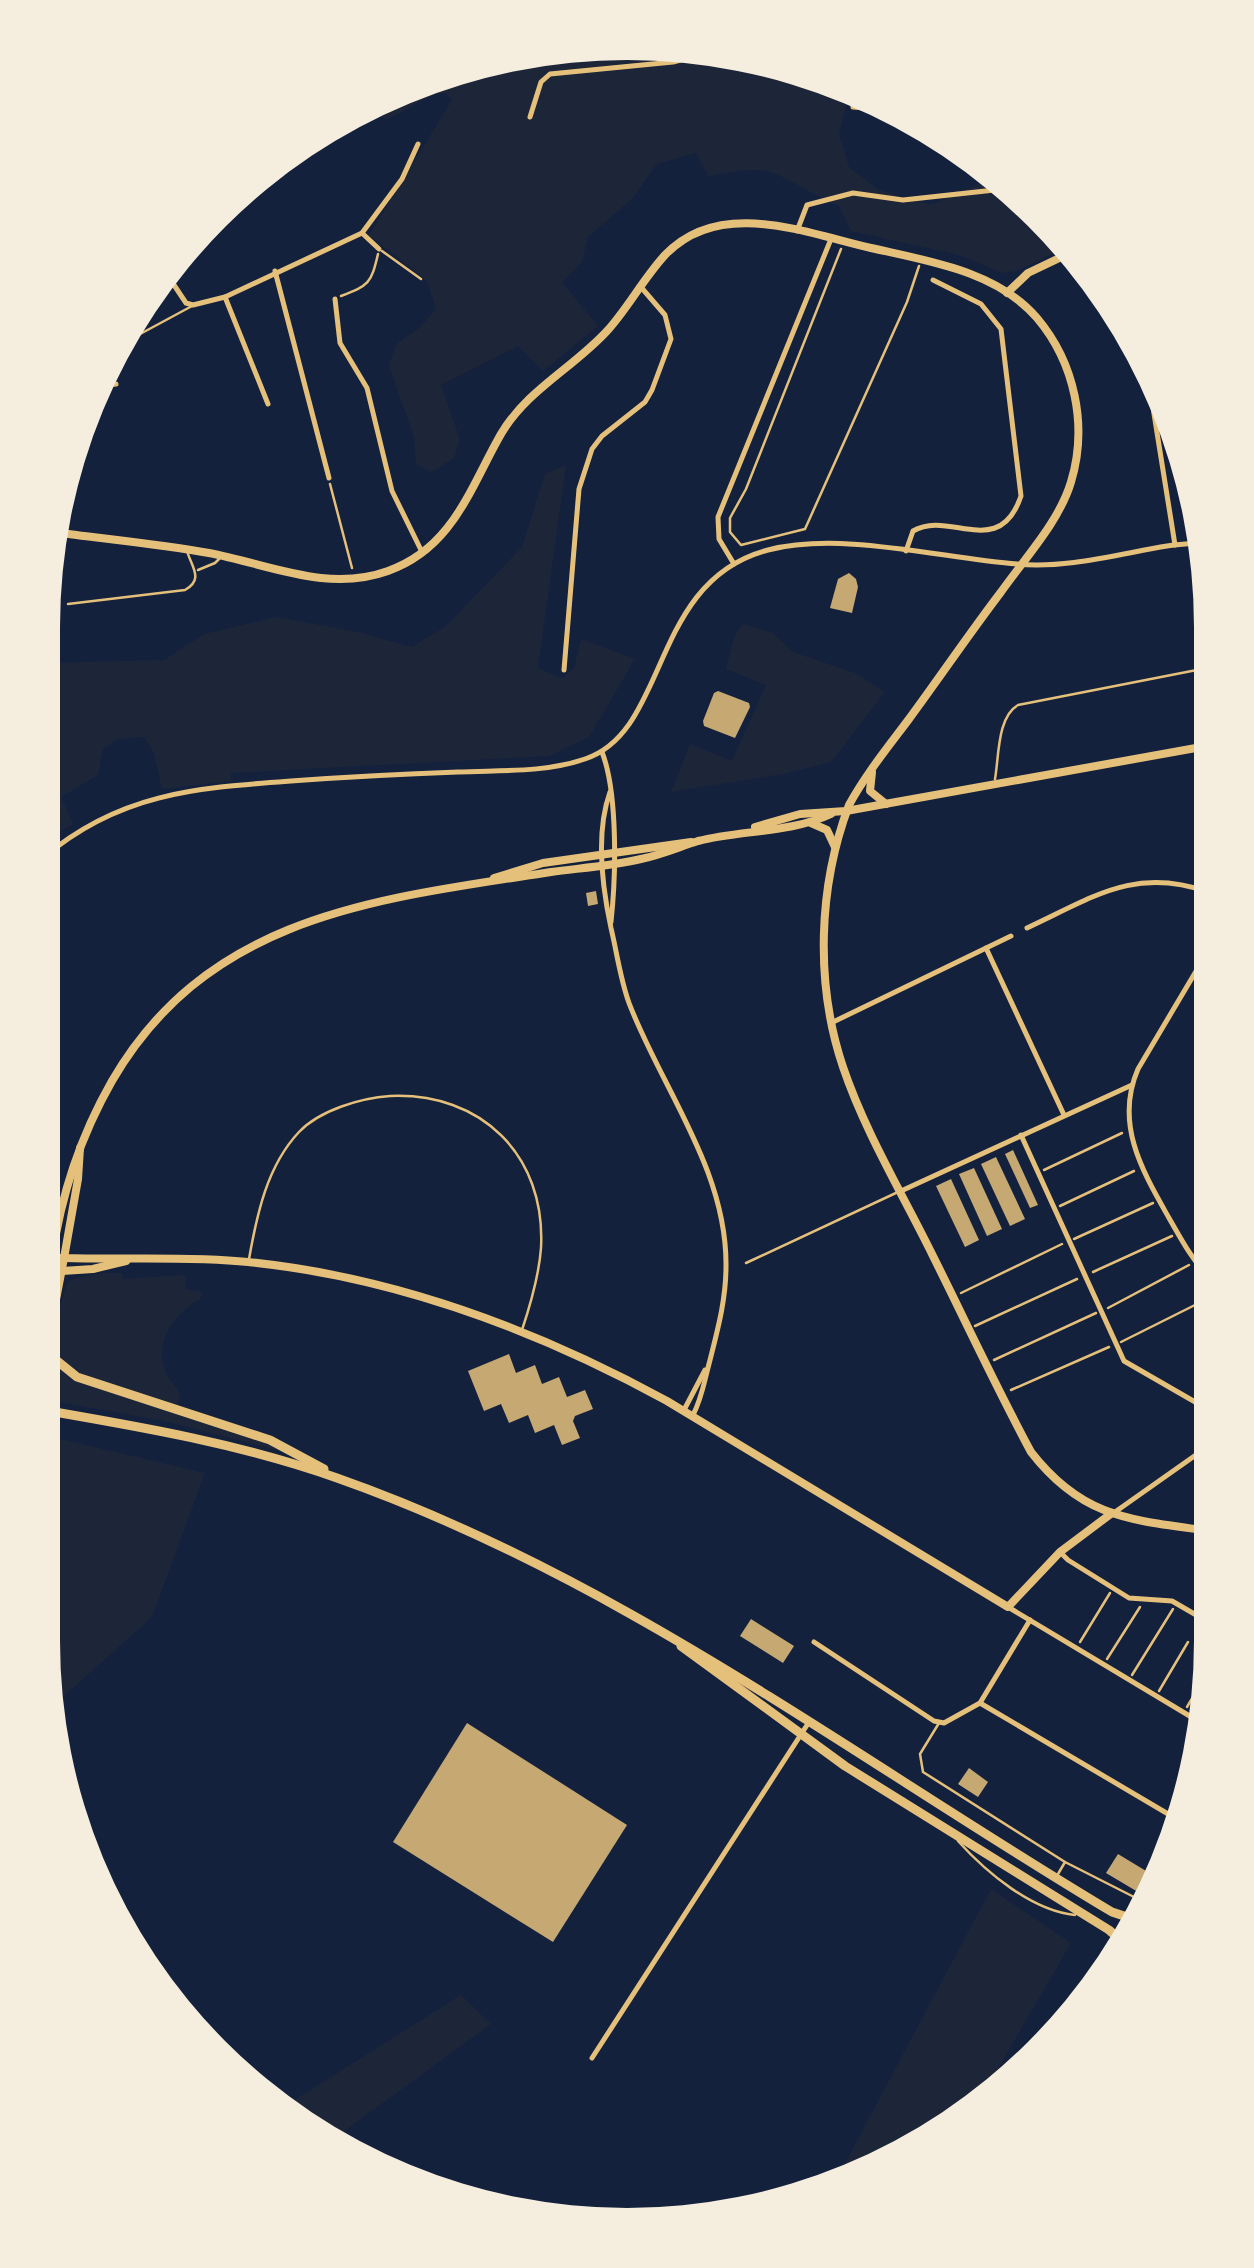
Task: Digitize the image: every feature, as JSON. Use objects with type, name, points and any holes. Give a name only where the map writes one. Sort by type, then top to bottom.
[{"type":"main road","points":[[60,1363],[77,1377],[270,1440],[303,1455],[336,1478]]},
{"type":"main road","points":[[60,1413],[215,1443],[336,1478],[522,1554],[714,1660],[1056,1879],[1123,1915]]},
{"type":"main road","points":[[667,1634],[734,1688],[801,1734],[1112,1935]]},
{"type":"street","points":[[530,117],[540,82],[550,74],[673,62]]},
{"type":"street","points":[[174,286],[186,303],[194,306],[225,298],[362,233],[402,179],[418,144]]},
{"type":"street","points":[[797,230],[807,206],[846,194],[903,200],[989,191]]},
{"type":"street","points":[[68,534],[222,556],[310,577],[355,579],[391,570],[422,552],[460,514],[497,440],[516,412],[606,331],[666,254],[699,230],[732,222],[797,230],[964,272],[1007,292],[1032,312],[1061,356],[1076,399],[1077,456],[1065,496],[1020,565],[873,767],[846,812],[825,924],[826,987],[831,1023],[849,1083],[1031,1452],[1052,1478],[1080,1500],[1112,1514],[1194,1528]]},
{"type":"street","points":[[362,233],[379,249]]},
{"type":"street","points":[[734,565],[719,539],[718,517],[830,239]]},
{"type":"street","points":[[1007,292],[1028,273],[1057,258]]},
{"type":"street","points":[[276,271],[328,478]]},
{"type":"street","points":[[906,551],[913,530],[925,524],[976,532],[992,529],[1012,515],[1021,496],[1006,347],[1000,325],[981,304],[933,280]]},
{"type":"street","points":[[564,670],[579,490],[585,468],[602,436],[644,402],[652,390],[671,339],[665,315],[640,286]]},
{"type":"street","points":[[225,298],[268,404]]},
{"type":"street","points":[[335,299],[340,344],[367,388],[387,476],[400,512],[422,552]]},
{"type":"street","points":[[1154,418],[1175,545]]},
{"type":"street","points":[[60,846],[106,816],[166,794],[327,778],[544,768],[602,752],[637,711],[685,612],[706,586],[734,565],[768,550],[803,544],[1020,565],[1187,544]]},
{"type":"street","points":[[742,832],[800,814],[846,812],[1194,748]]},
{"type":"street","points":[[602,752],[614,808],[607,864],[611,925],[627,998],[646,1045],[700,1151],[720,1213],[725,1290],[706,1384],[693,1416]]},
{"type":"street","points":[[873,767],[870,791],[886,804]]},
{"type":"street","points":[[479,883],[530,866],[695,842],[831,814]]},
{"type":"street","points":[[802,823],[825,828],[836,851]]},
{"type":"street","points":[[60,1207],[67,1180],[107,1090],[146,1030],[184,992],[227,958],[260,940],[315,919],[479,883],[657,855],[695,842]]},
{"type":"street","points":[[1027,928],[1100,893],[1134,882],[1174,882],[1194,888]]},
{"type":"street","points":[[831,1023],[1012,936]]},
{"type":"street","points":[[986,948],[1064,1115]]},
{"type":"street","points":[[1194,974],[1149,1048],[1132,1085],[1130,1129],[1141,1168],[1194,1260]]},
{"type":"street","points":[[901,1190],[1132,1085]]},
{"type":"street","points":[[1021,1135],[1115,1345],[1131,1367],[1194,1401]]},
{"type":"street","points":[[60,1281],[80,1148]]},
{"type":"street","points":[[60,1258],[249,1262],[405,1292],[522,1331],[684,1410],[1189,1716]]},
{"type":"street","points":[[62,1271],[94,1269],[127,1260]]},
{"type":"street","points":[[684,1410],[708,1368]]},
{"type":"street","points":[[1008,1607],[1060,1552],[1194,1457]]},
{"type":"street","points":[[1060,1552],[1129,1598],[1178,1603],[1194,1613]]},
{"type":"street","points":[[814,1642],[938,1723],[950,1722],[980,1703],[1030,1620]]},
{"type":"street","points":[[980,1703],[1167,1813]]},
{"type":"street","points":[[592,2058],[809,1722]]},
{"type":"lane","points":[[379,249],[421,279]]},
{"type":"lane","points":[[142,333],[194,306]]},
{"type":"lane","points":[[68,604],[185,590],[196,583],[186,550]]},
{"type":"lane","points":[[195,570],[215,564],[222,556]]},
{"type":"lane","points":[[994,786],[1004,721],[1018,705],[1194,671]]},
{"type":"lane","points":[[249,1262],[267,1184],[281,1156],[302,1130],[354,1102],[400,1096],[441,1100],[465,1108],[489,1123],[511,1146],[534,1190],[541,1247],[522,1331]]},
{"type":"lane","points":[[746,1264],[901,1190]]},
{"type":"lane","points":[[938,1723],[920,1754],[922,1772],[1064,1862],[1133,1897]]},
{"type":"lane","points":[[1056,1879],[1064,1862]]},
{"type":"path","points":[[843,242],[746,489],[730,518],[730,532],[741,545],[804,529],[907,302],[922,260]]},
{"type":"path","points":[[344,294],[366,286],[372,278],[379,249]]},
{"type":"path","points":[[328,478],[355,579]]},
{"type":"path","points":[[1038,1172],[1130,1129]]},
{"type":"path","points":[[1054,1209],[1141,1168]]},
{"type":"path","points":[[954,1296],[1159,1200]]},
{"type":"path","points":[[970,1329],[1178,1233]]},
{"type":"path","points":[[986,1364],[1100,1312],[1194,1263]]},
{"type":"path","points":[[1001,1395],[1194,1306]]},
{"type":"path","points":[[1077,1648],[1113,1588]]},
{"type":"path","points":[[1104,1665],[1145,1598]]},
{"type":"path","points":[[1129,1680],[1178,1603]]},
{"type":"path","points":[[1156,1696],[1188,1642]]},
{"type":"path","points":[[1184,1713],[1190,1702]]},
{"type":"shaded area","points":[[664,61],[738,71],[846,104],[839,134],[849,167],[879,190],[931,205],[980,184],[1053,254],[1017,271],[1003,273],[959,255],[851,231],[839,206],[773,173],[749,170],[708,176],[696,153],[657,164],[632,199],[588,237],[582,262],[562,282],[598,326],[543,371],[518,346],[441,385],[460,439],[454,458],[432,472],[416,464],[414,437],[389,366],[396,344],[418,329],[436,309],[427,281],[369,235],[452,100],[445,93],[438,94],[386,119],[381,116],[445,90],[553,65]]},
{"type":"shaded area","points":[[566,465],[538,668],[562,678],[574,668],[581,639],[635,659],[589,737],[549,756],[231,773],[231,781],[162,789],[154,753],[144,737],[117,739],[103,749],[98,775],[61,797],[73,824],[60,832],[60,663],[164,660],[204,634],[276,617],[358,632],[412,647],[446,626],[522,547],[545,474]]},
{"type":"shaded area","points":[[743,624],[773,633],[793,652],[855,673],[885,692],[831,762],[671,792],[690,744],[732,761],[766,685],[726,669],[734,637]]},
{"type":"shaded area","points":[[102,1273],[122,1273],[123,1279],[182,1275],[186,1276],[185,1289],[202,1292],[200,1299],[177,1318],[164,1341],[164,1366],[180,1392],[178,1406],[106,1385],[71,1368],[60,1358],[60,1307],[67,1283]]},
{"type":"shaded area","points":[[60,1364],[69,1375],[242,1433],[289,1453],[164,1421],[60,1402]]},
{"type":"shaded area","points":[[60,1439],[205,1473],[152,1617],[63,1697]]},
{"type":"shaded area","points":[[991,1889],[1071,1943],[997,2070],[910,2132],[844,2165]]},
{"type":"shaded area","points":[[461,1995],[491,2024],[343,2132],[295,2100]]},
{"type":"building","points":[[849,573],[858,587],[852,613],[830,608],[838,579]]},
{"type":"building","points":[[718,691],[749,703],[735,738],[704,726]]},
{"type":"building","points":[[596,891],[598,904],[588,906],[586,893]]},
{"type":"building","points":[[1013,1150],[1038,1205],[1030,1208],[1005,1154]]},
{"type":"building","points":[[996,1157],[1025,1219],[1010,1226],[981,1164]]},
{"type":"building","points":[[974,1168],[1002,1229],[987,1236],[959,1174]]},
{"type":"building","points":[[951,1179],[979,1240],[965,1247],[936,1186]]},
{"type":"building","points":[[509,1354],[516,1373],[535,1365],[542,1384],[559,1377],[567,1397],[585,1390],[593,1409],[575,1416],[573,1421],[580,1438],[562,1445],[554,1425],[535,1433],[528,1415],[509,1423],[501,1404],[484,1411],[468,1371]]},
{"type":"building","points":[[751,1619],[794,1646],[783,1663],[740,1636]]},
{"type":"building","points":[[467,1723],[627,1825],[553,1942],[393,1842]]},
{"type":"building","points":[[969,1768],[988,1782],[978,1797],[958,1784]]},
{"type":"building","points":[[1118,1854],[1145,1871],[1136,1891],[1106,1873]]}]
